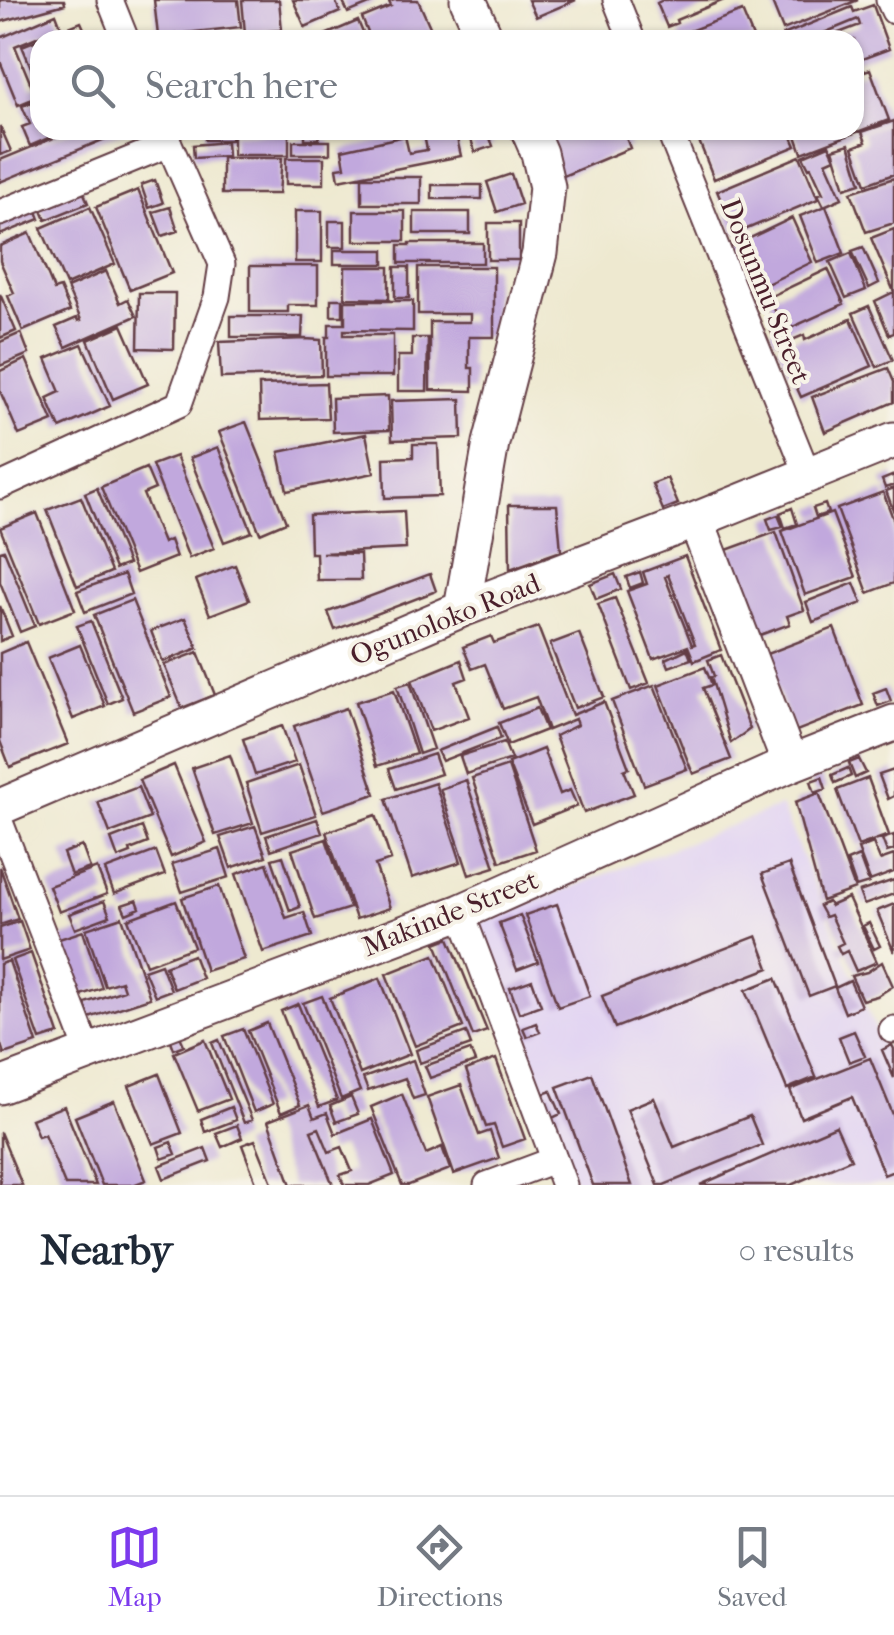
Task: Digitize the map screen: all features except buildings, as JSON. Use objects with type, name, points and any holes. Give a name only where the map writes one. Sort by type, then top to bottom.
[{"type":"street","points":[[110,0],[122,30]]},
{"type":"street","points":[[468,0],[482,30]]},
{"type":"street","points":[[616,0],[628,30]]},
{"type":"street","points":[[889,0],[894,12]]},
{"type":"street","points":[[0,213],[159,140]]},
{"type":"street","points":[[0,486],[179,404],[217,297],[222,264],[167,140]]},
{"type":"street","points":[[462,609],[491,443],[540,253],[547,187],[533,140]]},
{"type":"street","name":"Dosunmu Street","points":[[673,140],[808,475]]},
{"type":"street","name":"Ogunoloko Road","points":[[0,807],[462,609],[894,440]]},
{"type":"street","points":[[696,520],[790,764]]},
{"type":"street","name":"Makinde Street","points":[[0,1086],[461,912],[790,764],[894,724]]},
{"type":"street","points":[[0,822],[89,1053]]},
{"type":"street","points":[[461,912],[564,1185]]},
{"type":"street","points":[[488,1185],[554,1160]]},
{"type":"shaded area","points":[[781,806],[894,1072],[894,1185],[576,1185],[477,924]]}]
